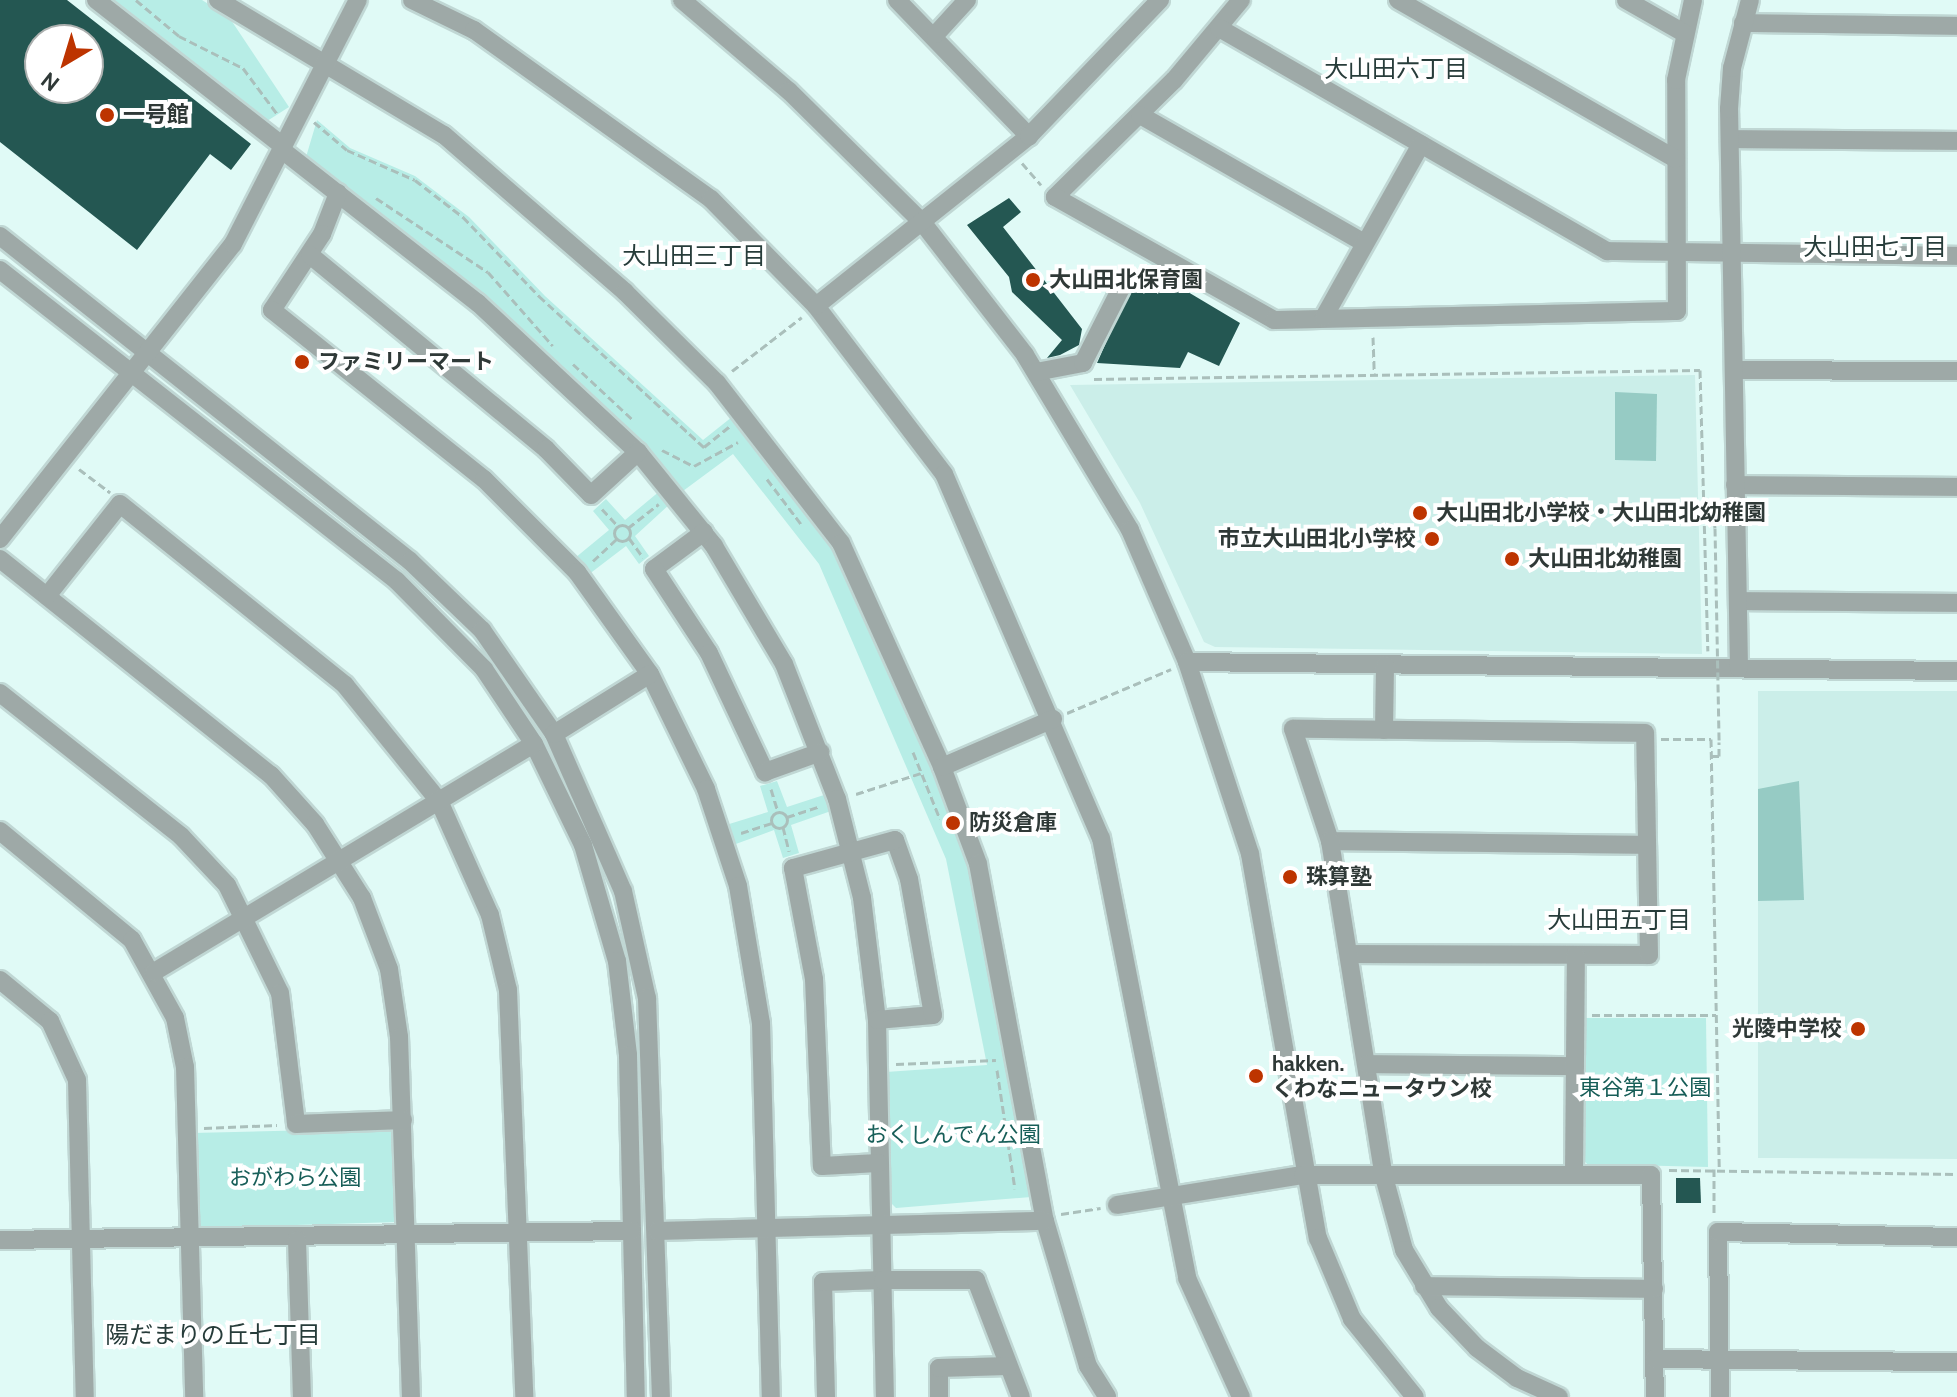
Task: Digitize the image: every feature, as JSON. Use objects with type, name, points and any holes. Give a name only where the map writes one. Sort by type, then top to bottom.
[{"type":"street","points":[[96,0],[478,303],[645,446],[672,492],[704,532],[763,623],[821,752],[852,851],[877,1020],[885,1397]]},
{"type":"street","points":[[218,0],[444,135],[625,292],[717,383],[841,543],[942,767],[981,877],[1044,1219],[1088,1366],[1107,1397]]},
{"type":"street","points":[[0,539],[233,244],[358,0]]},
{"type":"street","points":[[412,0],[474,30],[711,199],[816,306],[944,474],[1053,719],[1107,861],[1170,1196],[1196,1305],[1241,1397]]},
{"type":"street","points":[[682,0],[789,91],[922,222],[1036,372],[1130,530],[1187,662],[1250,854],[1303,1175],[1327,1267],[1352,1319],[1415,1397]]},
{"type":"street","points":[[897,0],[936,34],[1029,136]]},
{"type":"street","points":[[936,34],[967,0]]},
{"type":"street","points":[[816,306],[1029,136],[1160,0]]},
{"type":"street","points":[[1241,0],[1140,115],[1055,197],[1267,319],[1677,311],[1676,159],[1684,33],[1693,0]]},
{"type":"street","points":[[1398,0],[1676,159]]},
{"type":"street","points":[[1626,0],[1684,33]]},
{"type":"street","points":[[1739,668],[1730,139],[1732,68],[1750,0]]},
{"type":"street","points":[[1743,23],[1957,26]]},
{"type":"street","points":[[1219,28],[1607,251],[1957,256]]},
{"type":"street","points":[[1140,115],[1364,243]]},
{"type":"street","points":[[1730,139],[1957,141]]},
{"type":"street","points":[[1324,317],[1421,144]]},
{"type":"street","points":[[338,193],[310,255],[272,310],[484,479],[577,572],[650,674],[706,789],[738,886],[761,1023],[771,1397]]},
{"type":"street","points":[[0,236],[304,472],[451,599],[504,658],[554,734],[601,829],[638,947],[652,1050],[661,1397]]},
{"type":"street","points":[[310,255],[546,449],[591,495],[645,446]]},
{"type":"street","points":[[0,270],[397,581],[484,669],[534,744],[583,845],[617,961],[628,1055],[636,1397]]},
{"type":"street","points":[[1036,372],[1083,363],[1121,288]]},
{"type":"street","points":[[1734,370],[1957,371]]},
{"type":"street","points":[[1735,485],[1957,487]]},
{"type":"street","points":[[47,596],[120,504],[345,685],[439,801],[490,915],[508,990],[524,1397]]},
{"type":"street","points":[[704,532],[654,569],[709,653],[765,772],[821,752]]},
{"type":"street","points":[[0,559],[271,775],[341,861],[372,918],[389,969],[403,1120],[411,1397]]},
{"type":"street","points":[[1738,601],[1957,603]]},
{"type":"street","points":[[1187,662],[1957,671]]},
{"type":"street","points":[[1384,730],[1385,665]]},
{"type":"street","points":[[554,734],[650,674]]},
{"type":"street","points":[[0,693],[181,836],[217,871],[247,917],[285,1012],[296,1124],[403,1120]]},
{"type":"street","points":[[942,767],[1053,719]]},
{"type":"street","points":[[1349,954],[1649,955],[1645,733],[1293,729],[1330,841],[1383,1173],[1396,1229],[1424,1286],[1477,1348],[1517,1378],[1559,1397]]},
{"type":"street","points":[[154,972],[534,744]]},
{"type":"street","points":[[0,831],[112,920],[154,972],[182,1045],[194,1397]]},
{"type":"street","points":[[877,1020],[933,1015],[909,879],[895,840],[793,868],[814,979],[822,1166],[878,1163]]},
{"type":"street","points":[[1330,841],[1647,845]]},
{"type":"street","points":[[1574,1174],[1576,955]]},
{"type":"street","points":[[0,980],[50,1021],[72,1061],[85,1397]]},
{"type":"street","points":[[1367,1064],[1575,1066]]},
{"type":"street","points":[[1117,1205],[1303,1175],[1651,1175],[1655,1397]]},
{"type":"street","points":[[657,1231],[881,1227],[1044,1219]]},
{"type":"street","points":[[0,1240],[286,1233],[297,1240],[632,1231]]},
{"type":"street","points":[[1720,1397],[1718,1232],[1957,1237]]},
{"type":"street","points":[[297,1240],[302,1397]]},
{"type":"street","points":[[826,1397],[823,1282],[883,1280],[976,1280],[1021,1397]]},
{"type":"street","points":[[1424,1286],[1654,1289]]},
{"type":"street","points":[[1654,1359],[1957,1362]]},
{"type":"street","points":[[939,1397],[939,1368],[1008,1366]]},
{"type":"path","points":[[136,0],[179,36],[243,68],[282,121]]},
{"type":"path","points":[[311,119],[347,150],[415,180],[463,217],[539,296],[704,447],[743,416]]},
{"type":"path","points":[[1022,163],[1055,197]]},
{"type":"path","points":[[372,196],[488,272],[559,353]]},
{"type":"path","points":[[717,383],[816,306]]},
{"type":"path","points":[[1373,341],[1374,373]]},
{"type":"path","points":[[571,362],[642,430]]},
{"type":"path","points":[[1114,378],[1700,370],[1701,517],[1714,520],[1715,528],[1719,756],[1711,756]]},
{"type":"path","points":[[645,446],[685,466],[738,441],[748,450]]},
{"type":"path","points":[[79,469],[120,504]]},
{"type":"path","points":[[761,472],[807,530]]},
{"type":"path","points":[[628,528],[672,492]]},
{"type":"path","points":[[591,495],[618,526],[628,528]]},
{"type":"path","points":[[1707,519],[1708,657]]},
{"type":"path","points":[[617,539],[618,526]]},
{"type":"path","points":[[628,528],[629,538],[654,569]]},
{"type":"path","points":[[577,572],[617,539],[629,538]]},
{"type":"path","points":[[1053,719],[1187,662]]},
{"type":"path","points":[[1645,739],[1711,739],[1718,1232]]},
{"type":"path","points":[[911,745],[944,828]]},
{"type":"path","points":[[765,772],[778,812],[787,817]]},
{"type":"path","points":[[793,868],[783,827],[787,817],[921,773]]},
{"type":"path","points":[[772,823],[778,812]]},
{"type":"path","points":[[722,839],[772,823],[783,827]]},
{"type":"path","points":[[1575,1015],[1716,1015]]},
{"type":"path","points":[[994,1047],[1015,1189]]},
{"type":"path","points":[[877,1065],[996,1060]]},
{"type":"path","points":[[186,1128],[296,1124]]},
{"type":"path","points":[[1651,1175],[1660,1170],[1716,1169],[1957,1174]]},
{"type":"path","points":[[1044,1219],[1117,1205]]},
{"type":"shaded area","name":"大山田北小学校・大山田北幼稚園","points":[[1695,375],[1702,654],[1215,647],[1204,642],[1140,503],[1070,385]]},
{"type":"shaded area","points":[[1615,392],[1657,394],[1656,461],[1615,460]]},
{"type":"shaded area","name":"光陵中学校","points":[[1758,691],[1957,691],[1957,1159],[1758,1158]]},
{"type":"shaded area","points":[[1799,781],[1804,900],[1758,901],[1758,789]]},
{"type":"green space","points":[[113,0],[202,0],[229,17],[289,107],[264,123]]},
{"type":"green space","name":"おくしんでん公園","points":[[317,120],[350,148],[415,176],[469,217],[545,296],[703,440],[732,417],[837,553],[928,754],[971,871],[1031,1197],[896,1208],[888,1200],[886,1072],[987,1065],[946,859],[819,564],[733,454],[683,491],[594,396],[484,299],[306,157]]},
{"type":"green space","points":[[661,490],[671,503],[635,536],[649,556],[639,564],[626,546],[588,575],[575,558],[609,530],[593,511],[606,499],[625,520]]},
{"type":"green space","points":[[777,781],[787,807],[827,794],[831,811],[791,825],[799,853],[783,858],[774,830],[733,845],[726,825],[768,812],[760,786]]},
{"type":"green space","name":"東谷第１公園","points":[[1584,1018],[1706,1018],[1708,1167],[1587,1164],[1582,1158]]},
{"type":"green space","name":"おがわら公園","points":[[395,1128],[398,1222],[197,1228],[192,1133]]},
{"type":"building","name":"一号館","points":[[0,0],[67,0],[98,24],[24,24],[24,104],[104,104],[104,29],[251,144],[231,170],[210,154],[137,250],[0,142]]},
{"type":"building","name":"大山田北保育園","points":[[1009,198],[1021,212],[1003,227],[1082,329],[1079,345],[1060,355],[1047,358],[1062,340],[1012,292],[1009,277],[967,225]]},
{"type":"building","points":[[1141,264],[1240,323],[1219,366],[1188,352],[1180,368],[1097,363]]},
{"type":"building","points":[[1676,1178],[1700,1178],[1701,1203],[1676,1203]]},
{"type":"place","name":"一号館","points":[[107,115]]},
{"type":"place","name":"大山田北保育園","points":[[1033,280]]},
{"type":"place","name":"ファミリーマート","points":[[302,362]]},
{"type":"place","name":"大山田北小学校・大山田北幼稚園","points":[[1420,513]]},
{"type":"place","name":"市立大山田北小学校","points":[[1432,539]]},
{"type":"place","name":"大山田北幼稚園","points":[[1512,559]]},
{"type":"place","name":"防災倉庫","points":[[953,823]]},
{"type":"place","name":"珠算塾","points":[[1290,877]]},
{"type":"place","name":"光陵中学校","points":[[1858,1029]]},
{"type":"place","name":"hakken. くわなニュータウン校","points":[[1256,1076]]},
{"type":"district","name":"大山田六丁目","points":[[1396,69]]},
{"type":"district","name":"大山田七丁目","points":[[1875,247]]},
{"type":"district","name":"大山田三丁目","points":[[694,256]]},
{"type":"district","name":"大山田五丁目","points":[[1619,920]]},
{"type":"district","name":"陽だまりの丘七丁目","points":[[213,1335]]}]
